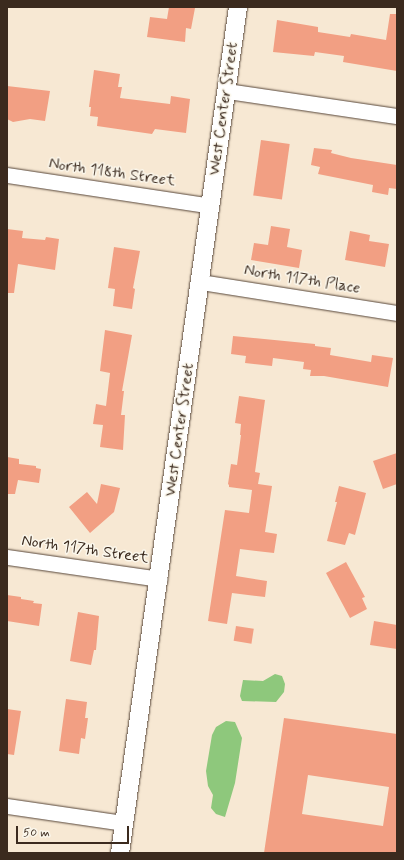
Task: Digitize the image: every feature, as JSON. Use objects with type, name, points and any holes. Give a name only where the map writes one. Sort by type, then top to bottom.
[{"type":"street","name":"West Center Street","points":[[120,853],[201,282],[238,7]]},
{"type":"street","points":[[227,90],[397,116]]},
{"type":"street","name":"North 118th Street","points":[[7,175],[211,206]]},
{"type":"street","name":"North 117th Place","points":[[201,282],[397,313]]},
{"type":"street","name":"North 117th Street","points":[[7,557],[159,579]]},
{"type":"street","points":[[7,806],[124,823]]},
{"type":"green space","points":[[275,674],[282,676],[285,684],[284,692],[276,702],[242,701],[240,696],[243,680],[263,681]]},
{"type":"green space","points":[[226,721],[235,722],[242,738],[235,783],[225,817],[216,814],[211,808],[213,795],[208,786],[206,771],[212,735],[216,727]]},
{"type":"building","points":[[169,7],[195,8],[191,29],[186,28],[185,42],[147,37],[150,17],[167,19]]},
{"type":"building","points":[[390,14],[397,14],[397,71],[343,62],[344,56],[315,52],[314,56],[273,52],[277,20],[318,27],[318,32],[350,37],[351,34],[386,40]]},
{"type":"building","points":[[94,70],[120,74],[118,87],[122,87],[120,98],[170,104],[171,96],[190,99],[186,133],[155,129],[152,134],[97,126],[98,117],[90,116],[91,107],[89,107]]},
{"type":"building","points":[[7,86],[50,91],[45,121],[30,119],[13,122],[7,119]]},
{"type":"building","points":[[261,140],[290,144],[282,199],[253,195]]},
{"type":"building","points":[[314,148],[332,150],[331,153],[351,158],[397,165],[397,189],[389,188],[388,195],[372,192],[373,185],[318,174],[320,167],[311,165]]},
{"type":"building","points":[[271,226],[290,229],[287,247],[302,250],[299,268],[251,260],[254,243],[268,245]]},
{"type":"building","points":[[7,229],[23,231],[22,238],[45,240],[46,237],[59,239],[55,270],[18,264],[14,293],[7,293]]},
{"type":"building","points":[[350,231],[370,235],[369,241],[389,244],[385,267],[345,260]]},
{"type":"building","points":[[114,247],[140,251],[133,288],[135,289],[132,309],[113,306],[115,289],[108,288]]},
{"type":"building","points":[[105,330],[132,335],[122,391],[124,391],[121,415],[125,415],[123,450],[100,447],[103,425],[93,424],[96,404],[106,406],[110,373],[100,371]]},
{"type":"building","points":[[233,336],[315,344],[315,346],[331,348],[330,355],[371,362],[372,355],[393,358],[388,387],[324,376],[310,376],[311,370],[303,369],[304,362],[273,358],[272,366],[245,363],[246,356],[231,354]]},
{"type":"building","points":[[239,396],[265,400],[255,472],[260,473],[258,484],[272,486],[265,532],[277,534],[274,553],[240,549],[236,576],[267,581],[265,597],[232,593],[227,624],[208,621],[225,510],[249,513],[252,490],[229,487],[228,484],[231,464],[237,465],[241,435],[241,424],[235,423]]},
{"type":"building","points":[[397,453],[397,484],[383,489],[373,461]]},
{"type":"building","points":[[7,457],[19,459],[19,464],[36,466],[36,468],[41,469],[39,483],[18,480],[15,494],[7,494]]},
{"type":"building","points":[[101,484],[120,488],[114,512],[90,533],[69,507],[87,492],[97,504]]},
{"type":"building","points":[[339,486],[366,493],[355,535],[349,533],[345,545],[327,541],[337,502],[335,502]]},
{"type":"building","points":[[346,562],[365,597],[362,598],[367,609],[350,618],[326,573]]},
{"type":"building","points":[[7,595],[21,597],[21,599],[34,601],[33,603],[42,604],[39,626],[7,621]]},
{"type":"building","points":[[78,612],[99,616],[96,650],[94,650],[91,665],[70,661]]},
{"type":"building","points":[[374,621],[397,625],[397,649],[370,645]]},
{"type":"building","points":[[236,626],[254,629],[251,644],[234,641]]},
{"type":"building","points":[[66,699],[87,702],[85,718],[88,718],[85,739],[81,738],[79,754],[59,751]]},
{"type":"building","points":[[7,709],[21,711],[14,755],[7,754]]},
{"type":"building","points":[[284,718],[397,734],[397,853],[264,853]],"holes":[[[308,775],[389,787],[383,826],[302,814]]]}]
